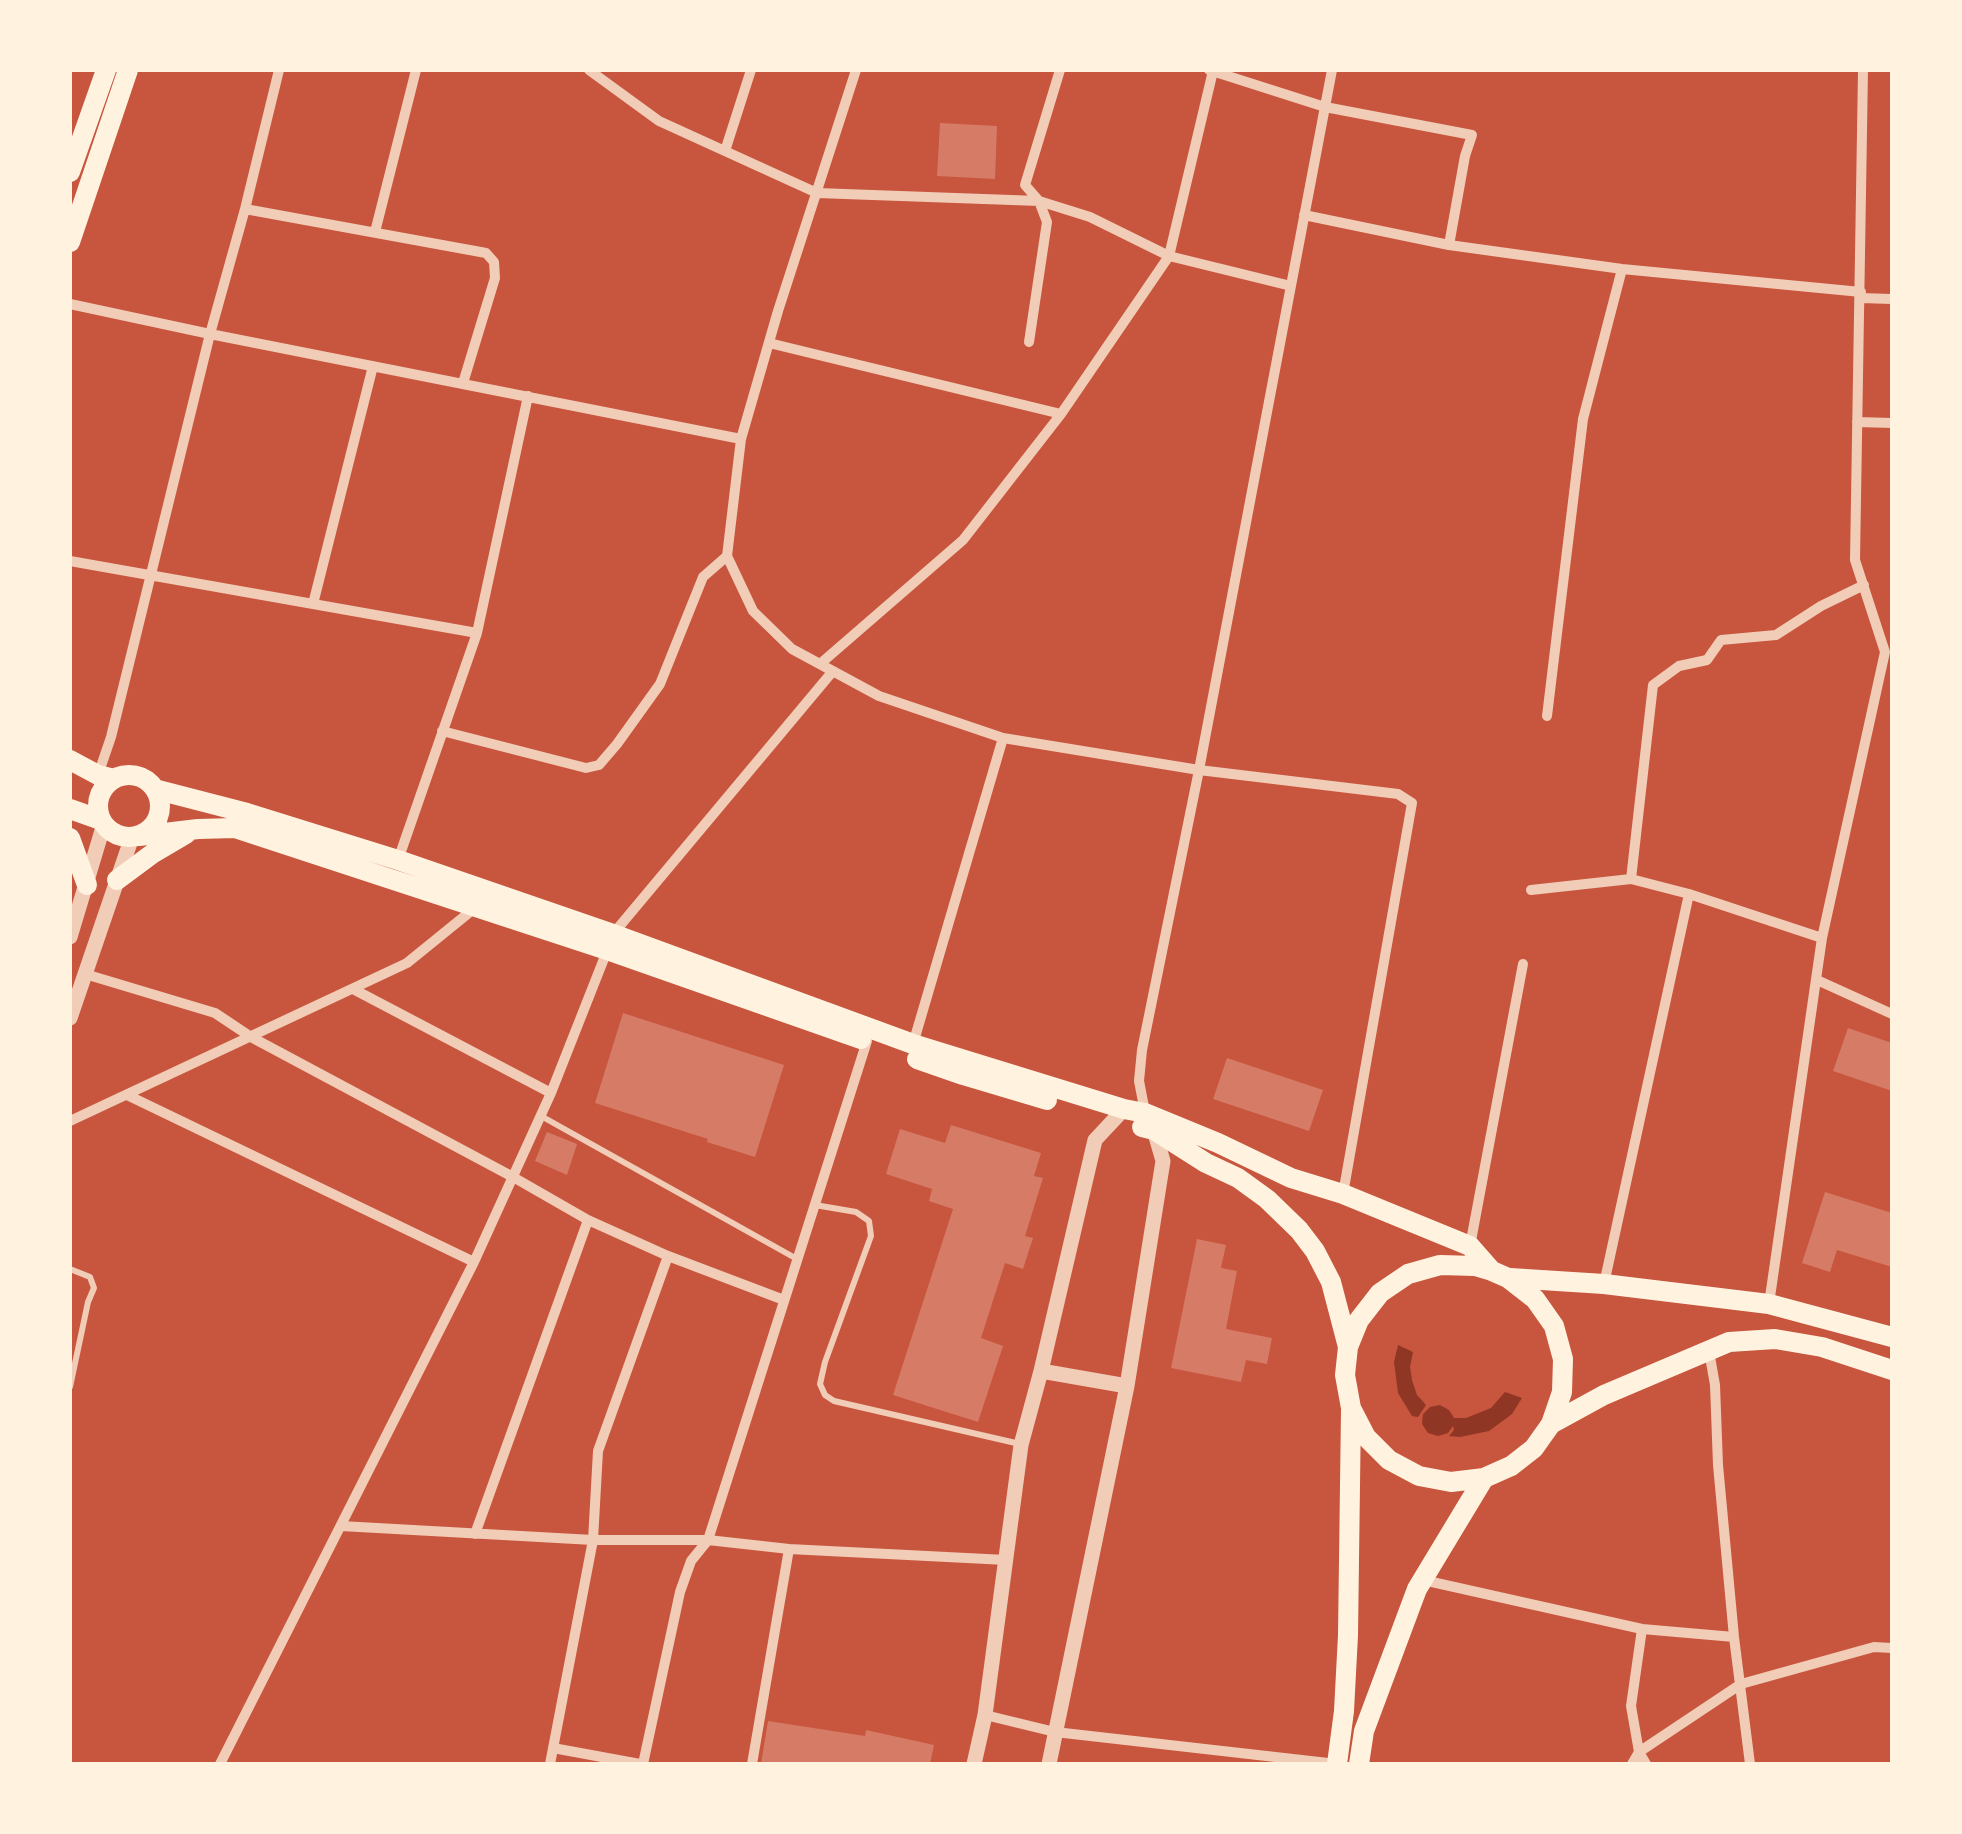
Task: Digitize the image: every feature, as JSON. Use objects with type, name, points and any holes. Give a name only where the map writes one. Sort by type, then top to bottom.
[{"type":"main road","points":[[70,172],[106,70]]},
{"type":"main road","points":[[70,242],[128,70]]},
{"type":"main road","points":[[70,760],[106,777],[136,775],[158,790],[398,860],[963,1075],[1134,1118],[1238,1178],[1299,1230],[1331,1282],[1348,1347]]},
{"type":"main road","points":[[102,822],[98,811],[106,777]]},
{"type":"main road","points":[[135,836],[150,830],[158,820],[158,790]]},
{"type":"main road","points":[[70,809],[102,822],[116,834],[234,828],[476,906],[610,942],[1218,1143],[1291,1178],[1343,1194],[1470,1246],[1500,1274],[1535,1298],[1554,1326],[1563,1359],[1562,1392],[1551,1424],[1534,1448],[1511,1466],[1484,1478],[1451,1482],[1419,1476],[1390,1460],[1366,1437],[1351,1408]]},
{"type":"main road","points":[[118,880],[195,829]]},
{"type":"main road","points":[[70,838],[87,885]]},
{"type":"main road","points":[[1337,1764],[1348,1635],[1351,1408],[1345,1376],[1348,1347],[1359,1320],[1380,1293],[1408,1274],[1440,1265],[1474,1266],[1500,1274],[1769,1304],[1892,1337]]},
{"type":"main road","points":[[1551,1424],[1604,1395],[1729,1342],[1775,1339],[1822,1347],[1892,1370]]},
{"type":"main road","points":[[1359,1764],[1364,1731],[1417,1589],[1484,1478]]},
{"type":"street","points":[[106,777],[111,737],[150,576],[279,70]]},
{"type":"street","points":[[376,232],[416,70]]},
{"type":"street","points":[[589,70],[660,121],[816,192],[1039,201],[1090,217],[1169,256],[1291,286]]},
{"type":"street","points":[[725,151],[751,70]]},
{"type":"street","points":[[856,70],[742,438],[727,556],[753,612],[792,649],[879,696],[1003,738],[1199,770],[1398,794],[1412,802],[1343,1194]]},
{"type":"street","points":[[1029,342],[1047,222],[1039,201],[1025,185],[1060,70]]},
{"type":"street","points":[[1049,1764],[1127,1386],[1163,1160],[1134,1118],[1142,1050],[1332,70]]},
{"type":"street","points":[[1769,1304],[1822,938],[1885,652],[1855,560],[1863,70]]},
{"type":"street","points":[[820,664],[963,540],[1061,414],[1169,256],[1210,71],[1325,107],[1472,135],[1464,156],[1449,246]]},
{"type":"street","points":[[245,208],[486,253],[494,262],[495,278],[463,383]]},
{"type":"street","points":[[1304,215],[1449,246],[1892,299]]},
{"type":"street","points":[[1546,716],[1584,419],[1622,269]]},
{"type":"street","points":[[70,304],[742,438]]},
{"type":"street","points":[[769,343],[1061,414]]},
{"type":"street","points":[[313,604],[373,366]]},
{"type":"street","points":[[398,860],[477,633],[528,396]]},
{"type":"street","points":[[1857,422],[1892,422]]},
{"type":"street","points":[[442,731],[586,768],[600,765],[660,684],[703,577],[727,556]]},
{"type":"street","points":[[70,560],[477,633]]},
{"type":"street","points":[[1631,879],[1654,684],[1679,666],[1707,660],[1721,640],[1776,636],[1821,606],[1864,585]]},
{"type":"street","points":[[220,1764],[474,1262],[551,1093],[610,942],[833,671]]},
{"type":"street","points":[[913,1044],[1003,738]]},
{"type":"street","points":[[70,937],[102,822]]},
{"type":"street","points":[[70,1018],[135,836]]},
{"type":"street","points":[[1531,890],[1631,879],[1822,938]]},
{"type":"street","points":[[1604,1284],[1689,894]]},
{"type":"street","points":[[70,1122],[408,963],[476,906]]},
{"type":"street","points":[[1470,1246],[1523,964]]},
{"type":"street","points":[[85,974],[214,1013],[251,1038],[588,1220],[668,1256],[784,1300]]},
{"type":"street","points":[[1817,980],[1892,1014]]},
{"type":"street","points":[[353,989],[551,1093]]},
{"type":"street","points":[[553,1748],[641,1764],[680,1592],[690,1561],[708,1540],[867,1041]]},
{"type":"street","points":[[127,1095],[474,1262]]},
{"type":"street","points":[[974,1764],[985,1716],[1021,1445],[1095,1140],[1134,1118]]},
{"type":"street","points":[[475,1534],[588,1220]]},
{"type":"street","points":[[550,1764],[593,1540],[598,1451],[668,1256]]},
{"type":"street","points":[[1709,1351],[1715,1385],[1718,1465],[1734,1636],[1750,1764]]},
{"type":"street","points":[[1041,1371],[1127,1386]]},
{"type":"street","points":[[341,1526],[593,1540],[708,1540],[789,1549],[1006,1560]]},
{"type":"street","points":[[752,1764],[789,1549]]},
{"type":"street","points":[[1422,1580],[1642,1629],[1734,1636]]},
{"type":"street","points":[[1642,1629],[1631,1706],[1639,1752],[1646,1764]]},
{"type":"street","points":[[1632,1764],[1639,1752],[1741,1684],[1874,1648],[1892,1648]]},
{"type":"street","points":[[985,1716],[1055,1732],[1337,1764]]},
{"type":"lane","points":[[541,1116],[797,1259]]},
{"type":"lane","points":[[814,1205],[856,1212],[868,1221],[871,1236],[826,1362],[820,1384],[825,1395],[834,1401],[1021,1445]]},
{"type":"lane","points":[[70,1269],[90,1277],[94,1288],[70,1387]]},
{"type":"shaded area","points":[[1398,1345],[1413,1352],[1412,1380],[1426,1405],[1418,1417],[1412,1416],[1398,1393],[1394,1362]]},
{"type":"shaded area","points":[[1505,1392],[1522,1398],[1512,1414],[1489,1431],[1449,1436],[1453,1426],[1448,1433],[1438,1436],[1428,1433],[1422,1424],[1423,1414],[1430,1407],[1440,1405],[1454,1418],[1466,1418],[1491,1408]]},
{"type":"building","points":[[940,123],[997,126],[995,179],[937,176]]},
{"type":"building","points":[[623,1013],[784,1065],[755,1157],[595,1103]]},
{"type":"building","points":[[1848,1028],[1892,1043],[1892,1091],[1833,1071]]},
{"type":"building","points":[[1227,1058],[1323,1090],[1309,1131],[1213,1099]]},
{"type":"building","points":[[951,1125],[1041,1153],[1034,1176],[1043,1178],[1025,1236],[1033,1238],[1023,1269],[1005,1263],[981,1338],[1003,1346],[978,1422],[893,1395],[953,1209],[929,1201],[932,1189],[886,1174],[900,1129],[945,1143]]},
{"type":"building","points":[[547,1132],[577,1144],[567,1175],[535,1161]]},
{"type":"building","points":[[1825,1192],[1892,1213],[1892,1267],[1837,1250],[1830,1272],[1802,1263]]},
{"type":"building","points":[[1197,1239],[1226,1245],[1221,1268],[1237,1271],[1226,1329],[1272,1338],[1267,1364],[1246,1360],[1241,1382],[1171,1368]]},
{"type":"building","points":[[768,1721],[865,1736],[866,1730],[934,1745],[930,1764],[761,1764]]}]
